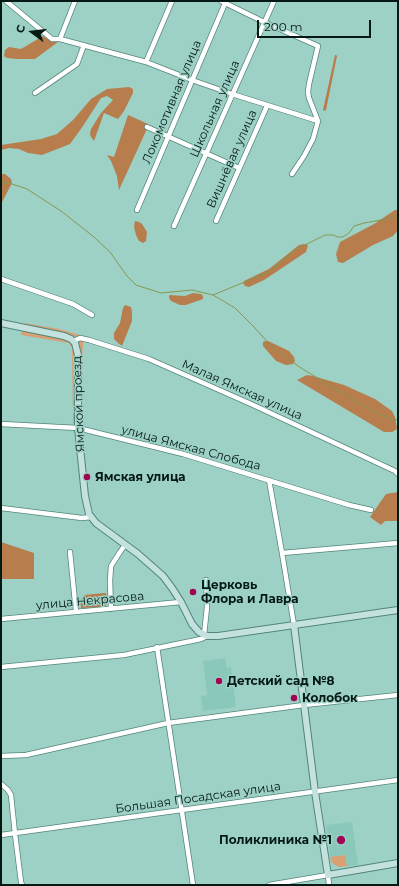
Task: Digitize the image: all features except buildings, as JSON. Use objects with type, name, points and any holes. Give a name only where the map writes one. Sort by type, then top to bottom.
[{"type":"main road","name":"Ямской проезд","points":[[1,323],[61,335],[74,341],[78,355],[78,428],[85,496],[88,511],[91,517]]},
{"type":"main road","points":[[91,517],[96,523],[143,558],[163,576],[181,602],[194,627],[205,635],[218,636],[398,610]]},
{"type":"main road","points":[[294,625],[315,792],[328,875],[398,864]]},
{"type":"street","points":[[6,1],[52,39],[60,38],[146,62],[232,94],[318,121]]},
{"type":"street","points":[[60,38],[75,1]]},
{"type":"street","points":[[146,62],[172,1]]},
{"type":"street","name":"Школьная улица","points":[[174,226],[274,1]]},
{"type":"street","points":[[224,2],[318,46],[308,84],[309,98],[318,121],[313,139],[292,174]]},
{"type":"street","name":"Локомотивная улица","points":[[137,210],[224,2]]},
{"type":"street","points":[[35,93],[77,64],[84,45]]},
{"type":"street","name":"Вишнёвая улица","points":[[216,220],[267,106]]},
{"type":"street","points":[[147,127],[239,168]]},
{"type":"street","points":[[1,279],[73,304],[92,315]]},
{"type":"street","name":"Малая Ямская улица","points":[[74,341],[80,338],[89,340],[149,359],[252,404],[395,471],[398,474]]},
{"type":"street","name":"улица Ямская Слобода","points":[[1,424],[78,428],[183,454],[349,505],[371,510]]},
{"type":"street","points":[[269,480],[294,625]]},
{"type":"street","points":[[1,508],[82,518],[91,517]]},
{"type":"street","points":[[282,553],[398,543]]},
{"type":"street","points":[[111,609],[111,566],[125,544]]},
{"type":"street","points":[[70,552],[76,612]]},
{"type":"street","points":[[1,667],[124,655],[200,639],[205,635],[207,607],[206,580]]},
{"type":"street","name":"улица Некрасова","points":[[1,619],[181,602]]},
{"type":"street","points":[[157,647],[193,885]]},
{"type":"street","points":[[1,756],[26,755],[168,722],[398,695]]},
{"type":"street","name":"Большая Посадская улица","points":[[1,835],[398,780]]},
{"type":"street","points":[[1,784],[11,795],[22,885]]},
{"type":"street","points":[[269,885],[328,875],[329,885]]},
{"type":"shaded area","points":[[43,36],[52,41],[58,42],[35,59],[17,59],[7,58],[4,56],[5,50],[9,47],[21,49]]},
{"type":"shaded area","points":[[335,55],[337,56],[326,110],[324,111],[323,110]]},
{"type":"shaded area","points":[[129,87],[133,89],[133,93],[124,111],[118,119],[104,113],[94,141],[90,134],[91,129],[101,113],[113,100],[107,96],[101,98],[70,144],[42,155],[28,153],[19,149],[9,148],[1,150],[1,145],[41,139],[57,134],[73,120],[91,99],[107,89]]},
{"type":"shaded area","points":[[128,115],[148,124],[119,190],[117,176],[107,155],[114,157]]},
{"type":"shaded area","points":[[1,174],[5,174],[11,179],[12,183],[1,204]]},
{"type":"shaded area","points":[[395,210],[398,210],[398,230],[393,236],[373,245],[343,263],[338,262],[336,254],[340,242],[374,224]]},
{"type":"shaded area","points":[[135,221],[142,224],[147,232],[146,241],[143,243],[139,241],[136,235],[134,227]]},
{"type":"shaded area","points":[[299,245],[308,245],[306,252],[264,280],[249,287],[245,286],[243,283],[244,281],[269,269]]},
{"type":"shaded area","points":[[193,293],[201,294],[203,299],[186,305],[180,305],[171,301],[169,298],[170,295],[185,296]]},
{"type":"shaded area","points":[[125,305],[131,307],[132,321],[122,346],[114,339],[114,333],[120,323]]},
{"type":"shaded area","points":[[24,323],[59,329],[87,337],[76,337],[66,333],[25,325]]},
{"type":"shaded area","points":[[22,330],[64,338],[73,345],[75,356],[75,421],[73,425],[72,348],[69,343],[21,335]]},
{"type":"shaded area","points":[[79,341],[83,341],[82,427],[80,422],[81,354]]},
{"type":"shaded area","points":[[265,341],[289,351],[294,357],[295,361],[293,364],[286,365],[276,361],[263,346],[263,342]]},
{"type":"shaded area","points":[[307,375],[344,385],[375,399],[392,411],[395,417],[397,429],[392,432],[384,432],[297,380]]},
{"type":"shaded area","points":[[398,492],[398,521],[385,521],[381,525],[370,517],[386,494]]},
{"type":"shaded area","points":[[1,542],[34,553],[34,579],[1,579]]},
{"type":"shaded area","points":[[106,593],[107,604],[105,606],[81,608],[80,601],[84,595]]},
{"type":"shaded area","name":"Детский сад №8","points":[[225,658],[227,668],[231,667],[236,707],[203,711],[201,696],[207,695],[203,661]]},
{"type":"shaded area","name":"Поликлиника №1","points":[[352,822],[358,865],[347,866],[345,855],[330,857],[326,825]]},
{"type":"shaded area","points":[[345,855],[347,866],[339,867],[332,863],[330,857]]},
{"type":"waterway","points":[[1,182],[27,189],[61,211],[94,237],[110,252],[127,276],[136,285],[161,293],[192,290],[213,295],[269,272],[297,249],[325,235],[343,237],[349,233],[354,226],[392,218],[398,215]]},
{"type":"waterway","points":[[213,295],[235,308],[274,349],[301,368],[372,411],[390,419],[398,420]]},
{"type":"place","name":"Ямская улица","points":[[87,477]]},
{"type":"place","name":"Церковь Флора и Лавра","points":[[193,592]]},
{"type":"place","name":"Детский сад №8","points":[[219,681]]},
{"type":"place","name":"Колобок","points":[[294,698]]},
{"type":"place","name":"Поликлиника №1","points":[[341,840]]}]
